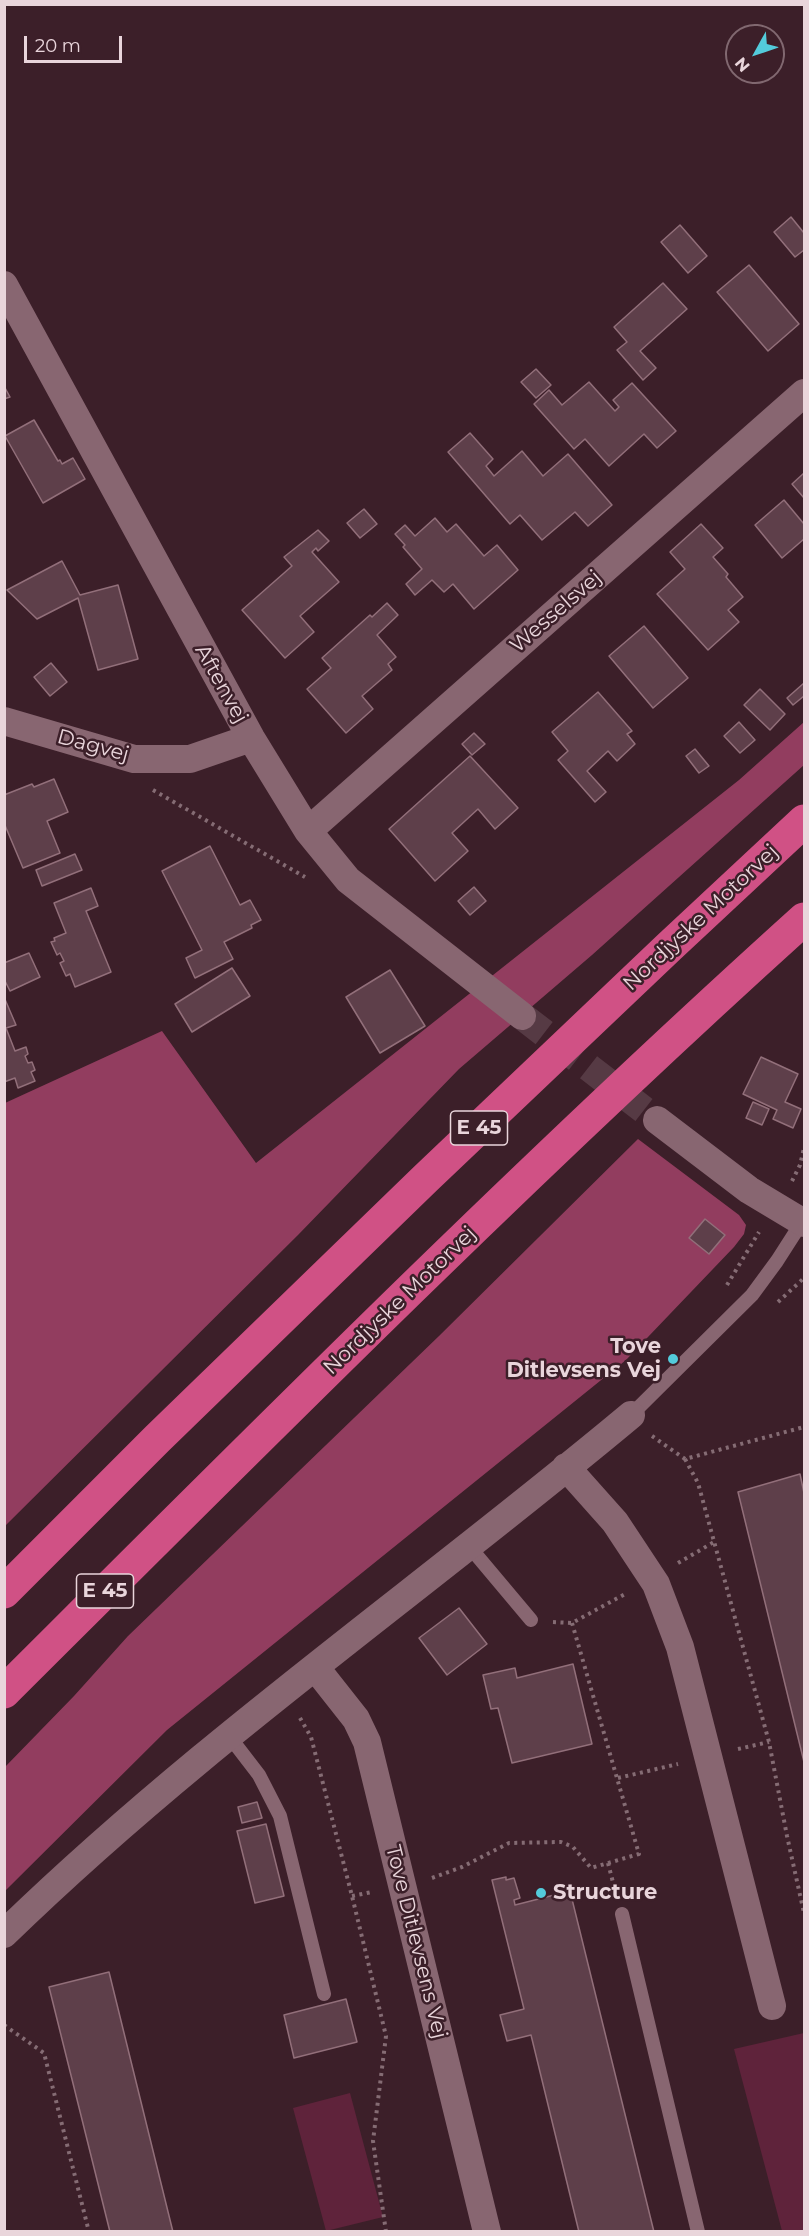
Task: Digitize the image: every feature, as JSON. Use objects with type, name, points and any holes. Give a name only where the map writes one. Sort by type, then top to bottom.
[{"type":"highway","name":"Nordjyske Motorvej","points":[[4,1592],[157,1438],[434,1171],[669,946],[804,821]]},
{"type":"highway","name":"Nordjyske Motorvej","points":[[4,1692],[474,1229],[711,1003],[804,919]]},
{"type":"highway","points":[[4,1717],[207,1490]]},
{"type":"highway","points":[[4,1586],[44,1552]]},
{"type":"street","name":"Aftenvej","points":[[4,285],[251,738],[308,831],[348,880],[522,1016]]},
{"type":"street","name":"Wesselsvej","points":[[308,831],[804,393]]},
{"type":"street","name":"Dagvej","points":[[4,722],[134,759],[190,759],[251,738]]},
{"type":"street","points":[[657,1120],[748,1190],[803,1222]]},
{"type":"street","points":[[4,1934],[57,1882],[142,1807],[631,1415]]},
{"type":"street","points":[[566,1467],[615,1522],[649,1571],[680,1647],[772,2006]]},
{"type":"street","name":"Tove Ditlevsens Vej","points":[[315,1667],[356,1719],[367,1742],[487,2232]]},
{"type":"lane","points":[[631,1415],[752,1295],[803,1222]]},
{"type":"lane","points":[[468,1545],[531,1620]]},
{"type":"lane","points":[[229,1736],[258,1775],[280,1816],[324,1994]]},
{"type":"lane","points":[[621,1914],[698,2232]]},
{"type":"path","points":[[134,759],[140,783],[303,877],[348,880]]},
{"type":"path","points":[[794,1178],[804,1148]]},
{"type":"path","points":[[631,1415],[647,1433],[685,1459],[698,1483],[769,1742],[804,1913]]},
{"type":"path","points":[[685,1459],[804,1427]]},
{"type":"path","points":[[352,1896],[440,1876],[509,1843],[561,1842],[573,1847],[591,1868],[639,1854],[572,1623]]},
{"type":"path","points":[[285,1691],[311,1737],[386,2036],[374,2141],[386,2232]]},
{"type":"path","points":[[608,1863],[621,1914]]},
{"type":"path","points":[[4,2025],[44,2053],[89,2232]]},
{"type":"shaded area","points":[[804,722],[804,765],[592,955],[459,1069],[298,1235],[5,1526],[5,1103],[162,1031],[256,1163],[739,780]]},
{"type":"shaded area","points":[[638,1139],[739,1215],[746,1225],[744,1234],[734,1247],[626,1360],[167,1730],[5,1891],[5,1767],[128,1636],[439,1336]]},
{"type":"shaded area","points":[[804,2033],[804,2231],[782,2231],[734,2049]]},
{"type":"shaded area","points":[[350,2093],[383,2217],[326,2231],[293,2108]]},
{"type":"building","points":[[791,217],[804,233],[804,250],[795,257],[774,232]]},
{"type":"building","points":[[680,225],[707,256],[688,273],[661,242]]},
{"type":"building","points":[[749,265],[799,324],[768,351],[717,292]]},
{"type":"building","points":[[663,283],[687,309],[640,351],[656,368],[643,380],[617,350],[627,342],[614,327]]},
{"type":"building","points":[[536,369],[551,385],[536,398],[521,382]]},
{"type":"building","points":[[589,382],[615,411],[619,407],[613,400],[632,383],[676,431],[657,448],[644,434],[609,466],[585,439],[574,449],[534,404],[549,390],[562,405]]},
{"type":"building","points":[[4,386],[10,397],[4,399]]},
{"type":"building","points":[[34,420],[58,461],[60,460],[62,464],[73,458],[85,479],[43,503],[5,436]]},
{"type":"building","points":[[470,433],[493,459],[486,466],[494,476],[522,451],[543,476],[568,454],[612,505],[588,526],[575,512],[542,540],[520,515],[510,524],[448,452]]},
{"type":"building","points":[[804,473],[804,498],[792,484]]},
{"type":"building","points":[[784,500],[804,524],[804,539],[782,558],[755,525]]},
{"type":"building","points":[[364,509],[377,524],[360,538],[347,523]]},
{"type":"building","points":[[435,518],[447,532],[456,524],[484,556],[497,545],[518,570],[474,609],[453,584],[444,592],[432,580],[415,595],[406,584],[422,569],[395,534],[405,525],[415,536]]},
{"type":"building","points":[[701,524],[723,548],[713,557],[743,597],[728,610],[739,622],[708,650],[657,594],[685,569],[670,552]]},
{"type":"building","points":[[318,530],[329,541],[318,551],[316,548],[312,552],[339,582],[300,616],[314,632],[285,658],[242,610],[292,566],[284,557]]},
{"type":"building","points":[[62,561],[80,595],[118,585],[138,659],[98,670],[78,598],[37,619],[7,590]]},
{"type":"building","points":[[387,603],[398,615],[377,635],[396,657],[388,664],[392,670],[362,696],[373,709],[346,733],[307,689],[331,668],[322,658],[370,615],[372,617]]},
{"type":"building","points":[[644,626],[688,678],[653,708],[609,656]]},
{"type":"building","points":[[51,663],[67,682],[50,696],[34,677]]},
{"type":"building","points":[[804,683],[804,696],[793,705],[787,698]]},
{"type":"building","points":[[760,689],[785,714],[770,730],[744,705]]},
{"type":"building","points":[[598,692],[632,731],[627,734],[635,744],[617,761],[608,751],[587,771],[606,792],[595,802],[558,760],[568,751],[552,732]]},
{"type":"building","points":[[739,722],[755,740],[740,753],[724,736]]},
{"type":"building","points":[[474,733],[485,744],[472,755],[462,744]]},
{"type":"building","points":[[695,749],[709,766],[699,773],[686,756]]},
{"type":"building","points":[[470,756],[518,808],[495,829],[478,809],[452,833],[468,851],[435,881],[389,829]]},
{"type":"building","points":[[54,779],[68,812],[47,821],[60,853],[23,868],[4,823],[4,795],[32,784],[34,787]]},
{"type":"building","points":[[210,846],[240,905],[250,900],[261,920],[251,925],[252,928],[224,942],[233,959],[195,978],[186,958],[202,950],[162,871]]},
{"type":"building","points":[[75,854],[82,870],[42,886],[36,870]]},
{"type":"building","points":[[474,887],[486,901],[470,915],[458,901]]},
{"type":"building","points":[[91,888],[98,906],[86,911],[111,972],[75,987],[70,974],[66,976],[60,963],[64,961],[60,953],[57,955],[51,942],[55,941],[54,938],[66,933],[54,903]]},
{"type":"building","points":[[29,953],[40,977],[10,991],[4,979],[4,963]]},
{"type":"building","points":[[232,968],[250,996],[192,1032],[175,1004]]},
{"type":"building","points":[[390,970],[425,1026],[380,1053],[346,997]]},
{"type":"building","points":[[4,997],[16,1025],[6,1028],[15,1051],[26,1047],[28,1054],[25,1056],[28,1063],[32,1062],[35,1070],[31,1072],[35,1081],[18,1088],[15,1078],[4,1082]]},
{"type":"building","points":[[761,1057],[798,1074],[785,1102],[801,1109],[793,1128],[773,1119],[777,1110],[743,1094]]},
{"type":"building","points":[[753,1102],[769,1109],[762,1125],[746,1118]]},
{"type":"building","points":[[705,1219],[725,1235],[709,1254],[689,1238]]},
{"type":"building","points":[[800,1474],[804,1493],[804,1762],[738,1492]]},
{"type":"building","points":[[459,1608],[487,1644],[447,1675],[419,1638]]},
{"type":"building","points":[[573,1664],[592,1744],[512,1763],[498,1708],[491,1709],[483,1675],[515,1668],[517,1678]]},
{"type":"building","points":[[257,1802],[262,1818],[242,1823],[238,1807]]},
{"type":"building","points":[[266,1824],[284,1896],[255,1903],[237,1831]]},
{"type":"building","points":[[506,1877],[506,1880],[514,1878],[520,1898],[514,1900],[515,1905],[570,1891],[654,2232],[579,2232],[531,2035],[507,2041],[500,2015],[524,2009],[492,1880]]},
{"type":"building","points":[[109,1972],[173,2232],[110,2232],[49,1987]]},
{"type":"building","points":[[346,1999],[357,2042],[294,2058],[284,2015]]},
{"type":"tunnel","points":[[522,1016],[657,1120]]},
{"type":"place","name":"Tove Ditlevsens Vej","points":[[673,1359]]},
{"type":"place","name":"Structure","points":[[541,1893]]}]
